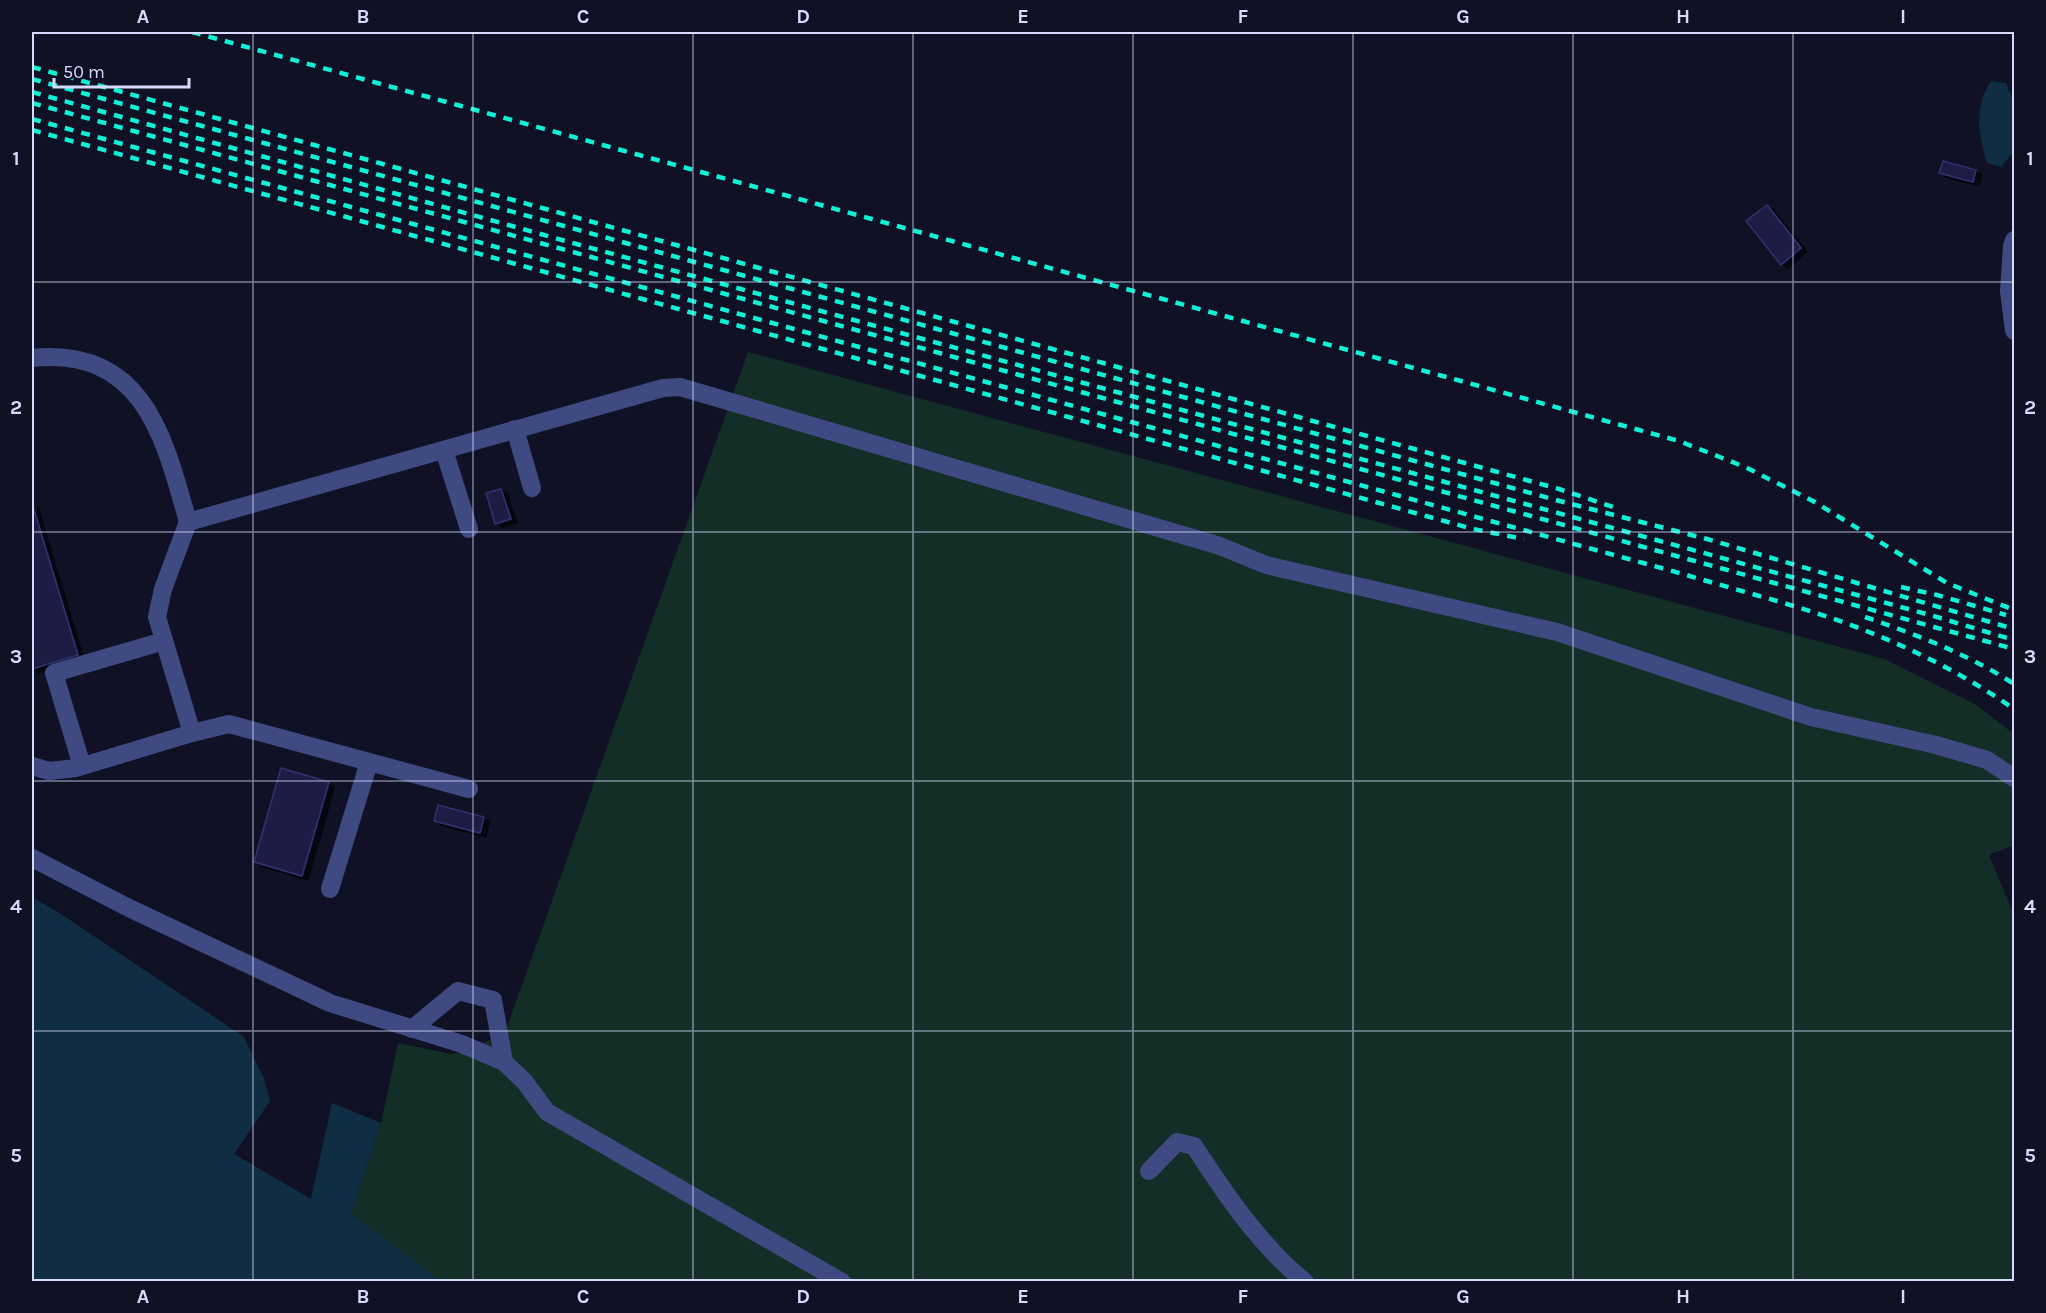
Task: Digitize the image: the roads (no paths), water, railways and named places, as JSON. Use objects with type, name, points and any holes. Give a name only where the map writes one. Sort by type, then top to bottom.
[{"type":"lane","points":[[2014,240],[2009,291],[2014,331]]},
{"type":"lane","points":[[32,358],[54,356],[88,361],[119,378],[144,403],[166,445],[188,522],[163,589],[157,617],[192,734]]},
{"type":"lane","points":[[188,522],[663,388],[680,387],[1220,546],[1266,565],[1557,632],[1811,717],[1936,745],[1987,760],[2014,777]]},
{"type":"lane","points":[[515,429],[532,488]]},
{"type":"lane","points":[[444,450],[469,529]]},
{"type":"lane","points":[[82,766],[54,674],[164,641]]},
{"type":"lane","points":[[32,766],[49,771],[82,766],[229,724],[469,789]]},
{"type":"lane","points":[[330,890],[369,762]]},
{"type":"lane","points":[[32,858],[129,908],[330,1003],[462,1044],[504,1062],[524,1081],[547,1112],[842,1281]]},
{"type":"lane","points":[[412,1029],[458,991],[493,1000],[504,1062]]},
{"type":"lane","points":[[1149,1171],[1177,1142],[1194,1146],[1258,1237],[1305,1281]]},
{"type":"water","points":[[1991,81],[2006,83],[2014,103],[2014,151],[2001,167],[1987,163],[1981,141],[1980,111]]},
{"type":"water","points":[[32,897],[244,1037],[264,1079],[270,1101],[234,1154],[311,1199],[332,1103],[381,1123],[351,1214],[441,1281],[32,1281]]},
{"type":"railway","points":[[192,32],[1679,441],[1745,467],[1813,501],[1947,583],[2014,610]]},
{"type":"railway","points":[[32,67],[1559,489],[1613,507]]},
{"type":"railway","points":[[32,79],[1556,500],[1707,539],[2014,629]]},
{"type":"railway","points":[[32,92],[2014,640]]},
{"type":"railway","points":[[32,103],[2014,649]]},
{"type":"railway","points":[[32,119],[1774,600],[1864,630],[1903,647],[1960,675],[2014,709]]},
{"type":"railway","points":[[32,130],[1473,529],[1524,539]]},
{"type":"railway","points":[[1901,587],[2006,615]]},
{"type":"railway","points":[[1865,617],[1960,654],[2014,684]]}]
